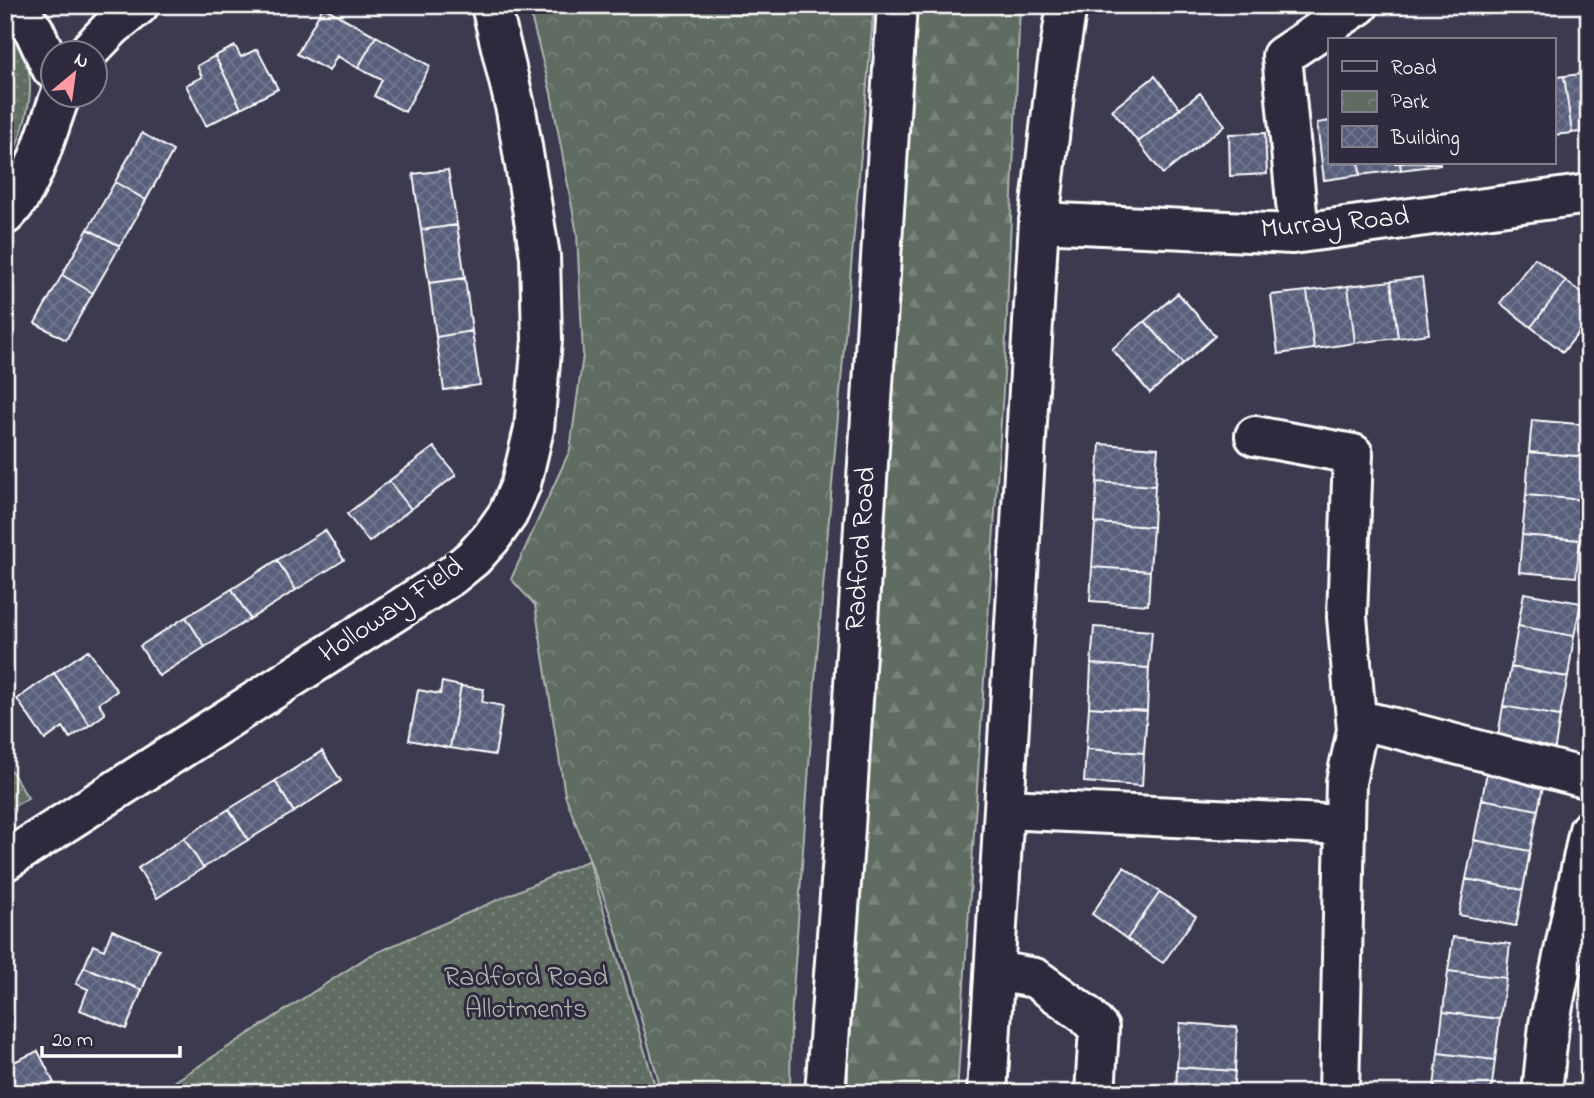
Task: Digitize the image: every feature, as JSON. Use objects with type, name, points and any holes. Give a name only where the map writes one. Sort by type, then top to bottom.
[{"type":"street","points":[[13,5],[23,14],[38,39]]},
{"type":"street","points":[[101,38],[139,5]]},
{"type":"street","name":"Holloway Field","points":[[5,861],[451,576],[473,558],[508,514],[521,484],[534,429],[542,340],[540,256],[516,110],[491,5]]},
{"type":"street","name":"Radford Road","points":[[825,1093],[844,843],[897,5]]},
{"type":"street","points":[[987,1093],[1039,222],[1067,5]]},
{"type":"street","points":[[1299,233],[1282,56],[1359,5]]},
{"type":"street","points":[[5,215],[13,208],[36,163],[55,108]]},
{"type":"street","name":"Murray Road","points":[[1039,222],[1299,233],[1589,194]]},
{"type":"street","points":[[1255,436],[1353,454],[1347,617],[1357,730],[1346,782],[1339,1093]]},
{"type":"street","points":[[1357,730],[1372,723],[1589,779]]},
{"type":"street","points":[[1005,809],[1345,825]]},
{"type":"street","points":[[1542,1093],[1549,1025],[1589,830]]},
{"type":"street","points":[[995,971],[1035,978],[1086,1014],[1099,1029],[1095,1093]]},
{"type":"green space","points":[[528,5],[874,5],[816,667],[791,1020],[790,1093],[662,1093],[615,927],[565,795],[535,605],[511,579],[570,450],[583,355],[577,234],[551,93]]},
{"type":"green space","points":[[919,5],[1020,5],[1005,360],[957,1093],[848,1093],[913,38]]},
{"type":"green space","points":[[5,29],[18,44],[27,61],[30,79],[26,117],[5,172]]},
{"type":"green space","points":[[5,761],[28,798],[5,812]]},
{"type":"green space","name":"Radford Road Allotments","points":[[589,860],[657,1093],[157,1093],[369,956]]},
{"type":"building","points":[[323,7],[376,36],[358,68],[337,56],[329,71],[297,54]]},
{"type":"building","points":[[376,36],[430,66],[405,112],[374,96],[382,80],[358,68]]},
{"type":"building","points":[[235,46],[241,57],[257,49],[278,89],[241,108],[215,56]]},
{"type":"building","points":[[215,56],[241,108],[206,126],[186,85],[202,77],[197,66]]},
{"type":"building","points":[[1589,73],[1589,131],[1572,133],[1564,76]]},
{"type":"building","points":[[1155,76],[1180,109],[1138,142],[1112,110]]},
{"type":"building","points":[[1564,76],[1572,133],[1556,135],[1556,77]]},
{"type":"building","points":[[1200,93],[1225,125],[1163,174],[1138,142]]},
{"type":"building","points":[[1328,121],[1328,164],[1359,164],[1360,175],[1324,180],[1317,123]]},
{"type":"building","points":[[142,133],[173,151],[146,200],[115,182]]},
{"type":"building","points":[[1265,133],[1267,174],[1230,176],[1229,134]]},
{"type":"building","points":[[1359,164],[1400,164],[1401,170],[1360,175]]},
{"type":"building","points":[[1400,164],[1440,164],[1440,165],[1401,170]]},
{"type":"building","points":[[448,170],[457,225],[421,230],[413,174]]},
{"type":"building","points":[[115,182],[146,200],[120,246],[88,229]]},
{"type":"building","points":[[457,225],[465,278],[429,283],[421,230]]},
{"type":"building","points":[[88,229],[120,246],[93,293],[62,275]]},
{"type":"building","points":[[1535,258],[1566,281],[1531,327],[1500,303]]},
{"type":"building","points":[[62,275],[93,293],[66,340],[35,323]]},
{"type":"building","points":[[1422,277],[1429,334],[1398,338],[1391,281]]},
{"type":"building","points":[[465,278],[472,331],[436,337],[429,283]]},
{"type":"building","points":[[1391,281],[1398,338],[1355,343],[1348,286]]},
{"type":"building","points":[[1566,281],[1589,300],[1589,320],[1563,352],[1531,327]]},
{"type":"building","points":[[1348,286],[1355,343],[1314,349],[1307,291]]},
{"type":"building","points":[[1307,291],[1314,349],[1278,354],[1271,295]]},
{"type":"building","points":[[1178,293],[1215,336],[1183,364],[1145,321]]},
{"type":"building","points":[[1145,321],[1183,364],[1150,393],[1112,349]]},
{"type":"building","points":[[472,331],[480,385],[444,390],[436,337]]},
{"type":"building","points":[[1532,420],[1589,425],[1587,457],[1529,452]]},
{"type":"building","points":[[1100,444],[1158,448],[1155,486],[1097,482]]},
{"type":"building","points":[[434,447],[456,475],[411,509],[389,481]]},
{"type":"building","points":[[1529,452],[1587,457],[1584,500],[1526,495]]},
{"type":"building","points":[[389,481],[411,509],[369,542],[347,514]]},
{"type":"building","points":[[1097,482],[1155,486],[1153,527],[1095,523]]},
{"type":"building","points":[[1526,495],[1584,500],[1580,540],[1522,535]]},
{"type":"building","points":[[1095,523],[1153,527],[1150,571],[1092,567]]},
{"type":"building","points":[[325,530],[344,560],[296,590],[277,560]]},
{"type":"building","points":[[1522,535],[1580,540],[1576,577],[1519,572]]},
{"type":"building","points":[[277,560],[296,590],[250,619],[232,589]]},
{"type":"building","points":[[1092,567],[1150,571],[1148,605],[1090,601]]},
{"type":"building","points":[[232,589],[250,619],[205,647],[186,617]]},
{"type":"building","points":[[1524,593],[1581,603],[1574,636],[1518,626]]},
{"type":"building","points":[[186,617],[205,647],[159,676],[140,646]]},
{"type":"building","points":[[1518,626],[1574,636],[1568,677],[1511,667]]},
{"type":"building","points":[[1094,627],[1152,631],[1149,668],[1091,664]]},
{"type":"building","points":[[88,650],[117,691],[99,703],[105,714],[90,725],[54,673]]},
{"type":"building","points":[[1091,664],[1149,668],[1147,711],[1089,707]]},
{"type":"building","points":[[1511,667],[1568,677],[1560,716],[1503,706]]},
{"type":"building","points":[[54,673],[90,725],[70,738],[63,727],[45,740],[17,699]]},
{"type":"building","points":[[442,682],[461,686],[450,748],[409,740],[418,690],[440,694]]},
{"type":"building","points":[[461,686],[484,689],[482,702],[503,706],[495,755],[450,748]]},
{"type":"building","points":[[1503,706],[1560,716],[1554,753],[1497,742]]},
{"type":"building","points":[[1089,707],[1147,711],[1144,753],[1086,749]]},
{"type":"building","points":[[1086,749],[1144,753],[1142,786],[1084,782]]},
{"type":"building","points":[[322,751],[341,781],[294,812],[275,781]]},
{"type":"building","points":[[1488,766],[1545,777],[1538,810],[1482,799]]},
{"type":"building","points":[[275,781],[294,812],[248,840],[229,809]]},
{"type":"building","points":[[1482,799],[1538,810],[1530,851],[1474,840]]},
{"type":"building","points":[[229,809],[248,840],[203,868],[184,838]]},
{"type":"building","points":[[184,838],[203,868],[157,898],[138,868]]},
{"type":"building","points":[[1474,840],[1530,851],[1523,890],[1466,879]]},
{"type":"building","points":[[1124,867],[1160,892],[1127,939],[1092,914]]},
{"type":"building","points":[[1466,879],[1523,890],[1516,926],[1459,915]]},
{"type":"building","points":[[1160,892],[1196,916],[1163,963],[1127,939]]},
{"type":"building","points":[[112,930],[159,949],[142,990],[84,967],[93,945],[104,950]]},
{"type":"building","points":[[1453,937],[1510,944],[1506,978],[1448,971]]},
{"type":"building","points":[[84,967],[142,990],[126,1029],[80,1010],[88,989],[76,984]]},
{"type":"building","points":[[1448,971],[1506,978],[1500,1019],[1443,1012]]},
{"type":"building","points":[[1443,1012],[1500,1019],[1495,1060],[1438,1053]]},
{"type":"building","points":[[1180,1023],[1237,1027],[1235,1071],[1177,1067]]},
{"type":"building","points":[[38,1051],[54,1083],[33,1093],[5,1093],[5,1066]]},
{"type":"building","points":[[1438,1053],[1495,1060],[1491,1093],[1434,1088]]},
{"type":"building","points":[[1177,1067],[1235,1071],[1233,1093],[1176,1093]]}]
